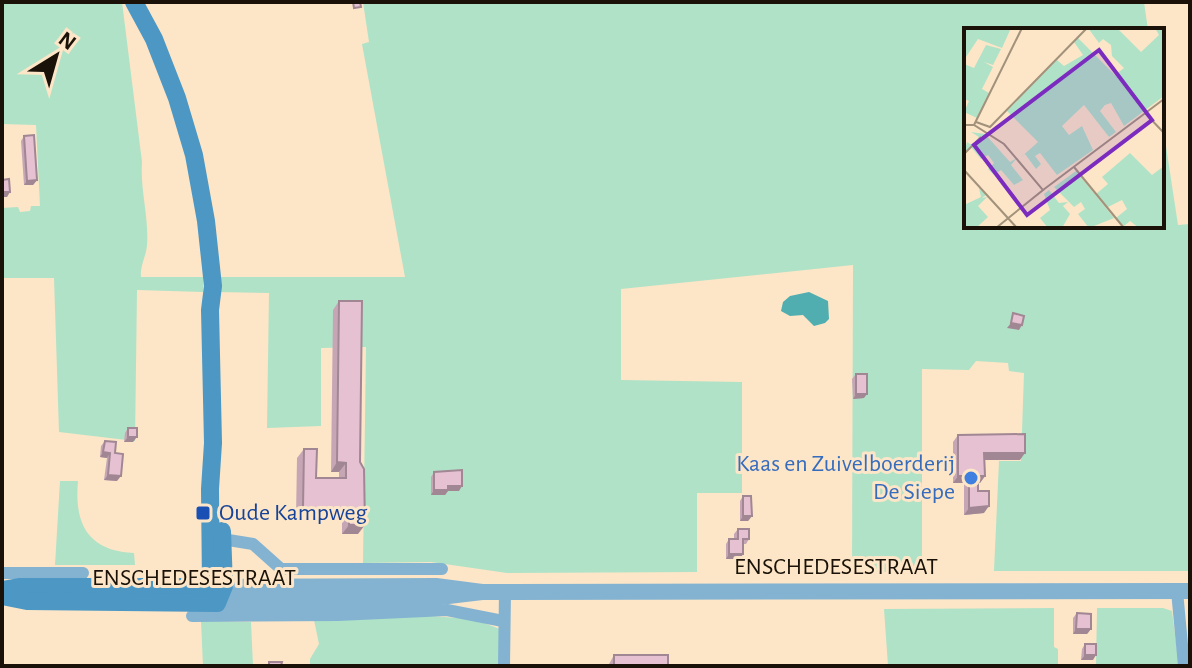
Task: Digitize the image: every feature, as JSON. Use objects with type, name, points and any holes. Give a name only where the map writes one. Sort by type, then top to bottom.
[{"type":"main road","points":[[134,2],[166,66],[188,132],[201,188],[213,286],[210,310],[217,592]]},
{"type":"main road","name":"ENSCHEDESESTRAAT","points":[[2,590],[19,587],[217,592]]},
{"type":"main road","name":"ENSCHEDESESTRAAT","points":[[2,596],[27,601],[217,592]]},
{"type":"street","name":"ENSCHEDESESTRAAT","points":[[216,538],[253,544],[281,569],[442,569]]},
{"type":"street","name":"ENSCHEDESESTRAAT","points":[[2,573],[83,573]]},
{"type":"street","name":"ENSCHEDESESTRAAT","points":[[217,592],[398,602],[482,592],[1184,591]]},
{"type":"street","points":[[1184,591],[1184,666]]},
{"type":"street","points":[[504,666],[505,592]]},
{"type":"street","name":"ENSCHEDESESTRAAT","points":[[192,616],[338,615],[447,610],[503,621]]},
{"type":"green space","points":[[2,2],[122,2],[147,224],[141,277],[203,277],[203,292],[137,290],[135,441],[59,432],[54,278],[2,278],[2,208],[18,207],[20,212],[30,211],[31,206],[40,206],[36,125],[2,124]]},
{"type":"green space","points":[[363,2],[1144,2],[1148,28],[964,28],[964,228],[1164,228],[1164,133],[1178,225],[1190,224],[1190,571],[994,571],[999,461],[1021,461],[1024,373],[1009,371],[1008,363],[976,361],[969,370],[922,369],[922,572],[852,572],[853,265],[621,289],[621,380],[742,382],[742,493],[697,493],[697,572],[507,573],[431,562],[363,563],[366,347],[321,348],[321,426],[267,428],[269,293],[217,292],[217,277],[405,277],[362,44],[369,42]]},
{"type":"green space","points":[[60,481],[78,481],[77,496],[82,522],[95,541],[118,551],[134,553],[135,565],[55,565]]},
{"type":"green space","points":[[1054,608],[1054,647],[1058,649],[1058,666],[888,666],[884,609]]},
{"type":"green space","points":[[1097,608],[1163,608],[1172,611],[1179,666],[1096,666]]},
{"type":"green space","points":[[429,616],[473,619],[500,629],[500,666],[310,666],[310,659],[319,644],[314,620]]},
{"type":"green space","points":[[201,621],[251,622],[253,666],[203,666]]},
{"type":"water","points":[[809,292],[828,301],[829,319],[825,323],[814,326],[803,315],[790,316],[781,311],[783,302],[790,296]]},
{"type":"building","points":[[34,135],[37,180],[27,181],[24,136]]},
{"type":"building","points":[[9,179],[10,192],[2,192],[2,180]]},
{"type":"building","points":[[339,301],[362,301],[360,462],[364,469],[365,525],[349,525],[349,509],[303,508],[304,449],[317,449],[316,478],[346,478],[346,463],[337,462]]},
{"type":"building","points":[[1013,313],[1024,316],[1022,325],[1011,323]]},
{"type":"building","points":[[856,374],[867,374],[867,394],[856,394]]},
{"type":"building","points":[[128,428],[137,428],[137,437],[128,437]]},
{"type":"building","points":[[1025,434],[1025,453],[984,453],[985,476],[978,476],[978,491],[989,491],[989,506],[969,508],[969,476],[958,476],[958,435]]},
{"type":"building","points":[[105,441],[116,442],[115,453],[123,454],[121,476],[108,475],[110,453],[103,452]]},
{"type":"building","points":[[462,470],[462,486],[434,490],[434,472]]},
{"type":"building","points":[[743,496],[751,496],[752,516],[743,516]]},
{"type":"building","points":[[738,529],[749,529],[749,539],[743,539],[743,554],[729,554],[729,539],[738,539]]},
{"type":"building","points":[[1077,613],[1091,614],[1091,629],[1076,629]]},
{"type":"building","points":[[1085,644],[1096,644],[1096,655],[1085,655]]},
{"type":"building","points":[[614,655],[668,655],[668,666],[614,666]]},
{"type":"building","points":[[269,662],[282,662],[281,666],[269,666]]},
{"type":"place","name":"Kaas en Zuivelboerderij De Siepe","points":[[971,478]]},
{"type":"place","name":"Oude Kampweg","points":[[203,513]]}]
